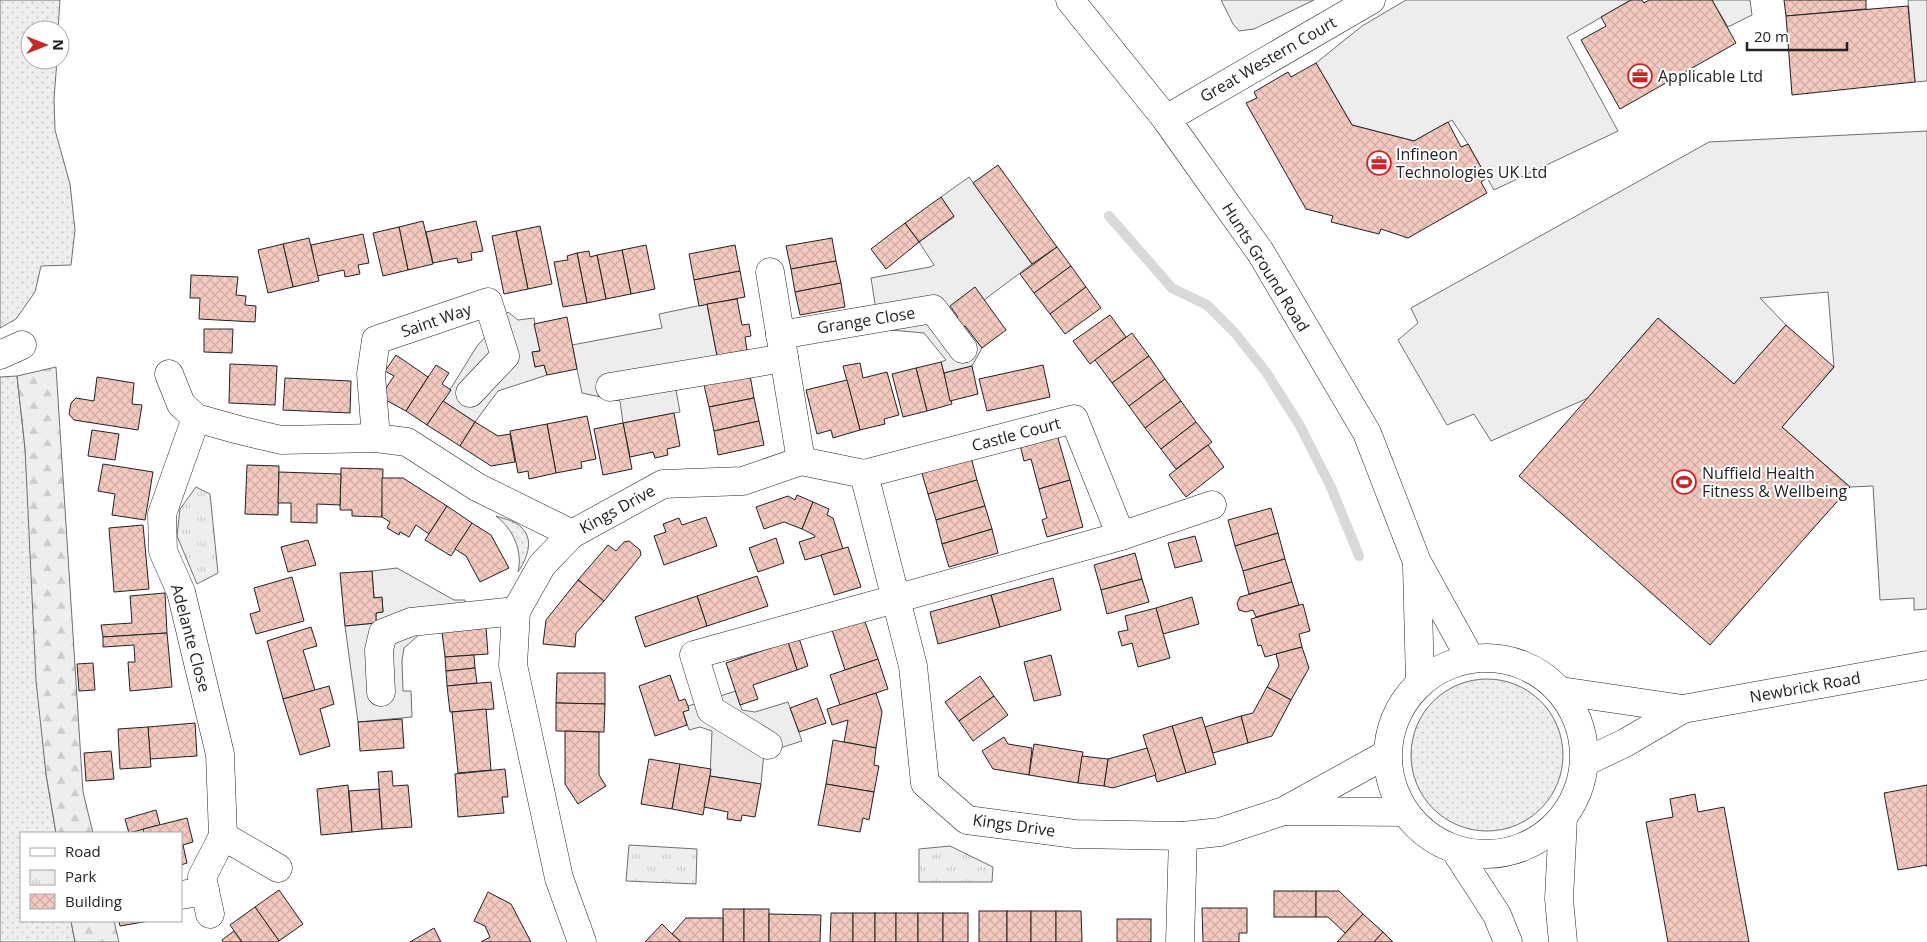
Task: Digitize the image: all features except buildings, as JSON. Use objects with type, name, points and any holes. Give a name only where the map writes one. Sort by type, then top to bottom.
[{"type":"street","name":"Hunts Ground Road","points":[[1070,0],[1166,119],[1261,253],[1367,433],[1417,562],[1470,658]]},
{"type":"street","name":"Great Western Court","points":[[1166,119],[1371,0]]},
{"type":"street","points":[[770,272],[801,461],[864,474]]},
{"type":"street","name":"Saint Way","points":[[376,438],[372,374],[376,340],[488,302],[505,356],[470,393]]},
{"type":"street","name":"Grange Close","points":[[610,387],[933,309],[963,349]]},
{"type":"street","points":[[169,374],[181,404],[196,418],[280,440],[376,438],[407,442],[478,487],[572,534]]},
{"type":"street","name":"Adelante Close","points":[[196,418],[162,514],[163,551],[181,592],[220,754],[223,836],[202,877],[199,900]]},
{"type":"street","name":"Castle Court","points":[[864,474],[1074,419],[1121,536]]},
{"type":"street","name":"Kings Drive","points":[[582,942],[559,878],[513,665],[516,611],[542,565],[572,534],[663,484],[743,481],[801,461]]},
{"type":"street","name":"Kings Drive","points":[[864,474],[912,666],[925,783],[967,820],[1075,834],[1182,836],[1220,832],[1284,811],[1387,754]]},
{"type":"street","points":[[768,745],[711,710],[694,655],[1121,536],[1212,505]]},
{"type":"street","name":"Hunts Ground Road","points":[[1417,562],[1420,682]]},
{"type":"street","points":[[381,692],[379,650],[383,633],[410,622],[516,611]]},
{"type":"street","points":[[1470,658],[1504,658],[1536,669],[1561,691],[1580,724],[1585,762],[1579,792],[1563,818],[1541,838],[1514,851],[1484,855],[1455,850],[1427,835],[1404,812],[1391,784],[1387,754],[1391,727],[1402,703],[1420,682],[1443,666],[1470,658]]},
{"type":"street","name":"Newbrick Road","points":[[1561,691],[1683,709],[1927,665]]},
{"type":"street","name":"Newbrick Road","points":[[1585,762],[1625,743],[1683,709]]},
{"type":"street","name":"Kings Drive","points":[[1284,811],[1404,812]]},
{"type":"street","points":[[1563,818],[1558,899],[1563,942]]},
{"type":"street","points":[[223,836],[278,868]]},
{"type":"street","points":[[1180,942],[1182,836]]},
{"type":"street","points":[[1455,850],[1497,915],[1508,942]]},
{"type":"green space","points":[[0,0],[60,0],[59,20],[20,20],[20,70],[56,70],[54,99],[55,130],[70,184],[75,230],[71,265],[41,266],[35,292],[16,319],[0,328]]},
{"type":"green space","points":[[56,367],[83,792],[93,832],[56,832],[46,774],[36,681],[25,448],[17,376]]},
{"type":"green space","points":[[17,376],[25,448],[46,774],[56,832],[20,832],[20,922],[71,922],[75,942],[0,942],[0,377]]},
{"type":"green space","points":[[196,487],[210,494],[218,573],[197,584],[177,536],[180,509]]},
{"type":"green space","points":[[496,516],[510,520],[526,533],[529,544],[528,550],[518,572],[518,548],[512,534]]},
{"type":"green space","points":[[1487,679],[1516,685],[1529,692],[1540,702],[1550,713],[1557,726],[1563,755],[1557,784],[1550,797],[1540,808],[1529,818],[1516,825],[1487,831],[1458,825],[1445,818],[1434,808],[1424,797],[1417,784],[1411,755],[1417,726],[1424,713],[1434,702],[1445,692],[1458,685]]},
{"type":"green space","points":[[629,845],[697,849],[696,884],[626,881]]},
{"type":"green space","points":[[950,846],[993,867],[992,882],[919,882],[919,849]]},
{"type":"green space","points":[[71,922],[114,922],[119,942],[75,942]]},
{"type":"shaded area","points":[[1221,0],[1314,0],[1254,29],[1239,31],[1233,24]]},
{"type":"shaded area","points":[[1406,0],[1631,0],[1567,37],[1618,131],[1494,190],[1452,120],[1414,141],[1352,125],[1316,63],[1362,26]]},
{"type":"shaded area","points":[[1712,0],[1750,0],[1752,15],[1728,27]]},
{"type":"shaded area","points":[[1908,0],[1927,0],[1927,81],[1915,82]]},
{"type":"shaded area","points":[[1927,131],[1927,609],[1914,610],[1914,598],[1880,600],[1873,486],[1850,487],[1782,427],[1834,367],[1828,292],[1760,298],[1786,325],[1734,384],[1658,318],[1588,398],[1491,441],[1474,414],[1447,425],[1398,340],[1418,323],[1411,308],[1709,142]]},
{"type":"shaded area","points":[[969,177],[1032,264],[984,300],[965,326],[982,348],[972,366],[944,373],[941,362],[946,360],[924,333],[879,329],[871,278],[934,265],[919,242],[954,217],[941,197]]},
{"type":"shaded area","points":[[707,304],[722,381],[676,390],[680,412],[623,423],[620,401],[582,393],[572,345],[662,328],[659,314]]},
{"type":"shaded area","points":[[508,312],[518,320],[534,318],[540,351],[533,352],[535,367],[544,365],[547,375],[498,391],[475,422],[443,401],[477,346]]},
{"type":"shaded area","points":[[397,568],[454,600],[465,600],[469,629],[420,634],[404,648],[402,661],[403,691],[411,691],[412,717],[358,722],[345,626],[376,623],[376,613],[383,612],[382,598],[374,598],[372,571]]},
{"type":"shaded area","points":[[736,691],[742,710],[755,712],[788,702],[802,741],[764,753],[761,784],[710,776],[712,731],[700,727],[689,730],[683,712],[688,706]]},
{"type":"waterway","points":[[1109,216],[1172,288],[1207,305],[1235,333],[1266,372],[1299,424],[1331,487],[1359,556]]},
{"type":"place","name":"Applicable Ltd","points":[[1640,76]]},
{"type":"place","name":"Infineon Technologies UK Ltd","points":[[1379,163]]},
{"type":"place","name":"Nuffield Health Fitness & Wellbeing","points":[[1684,482]]}]
